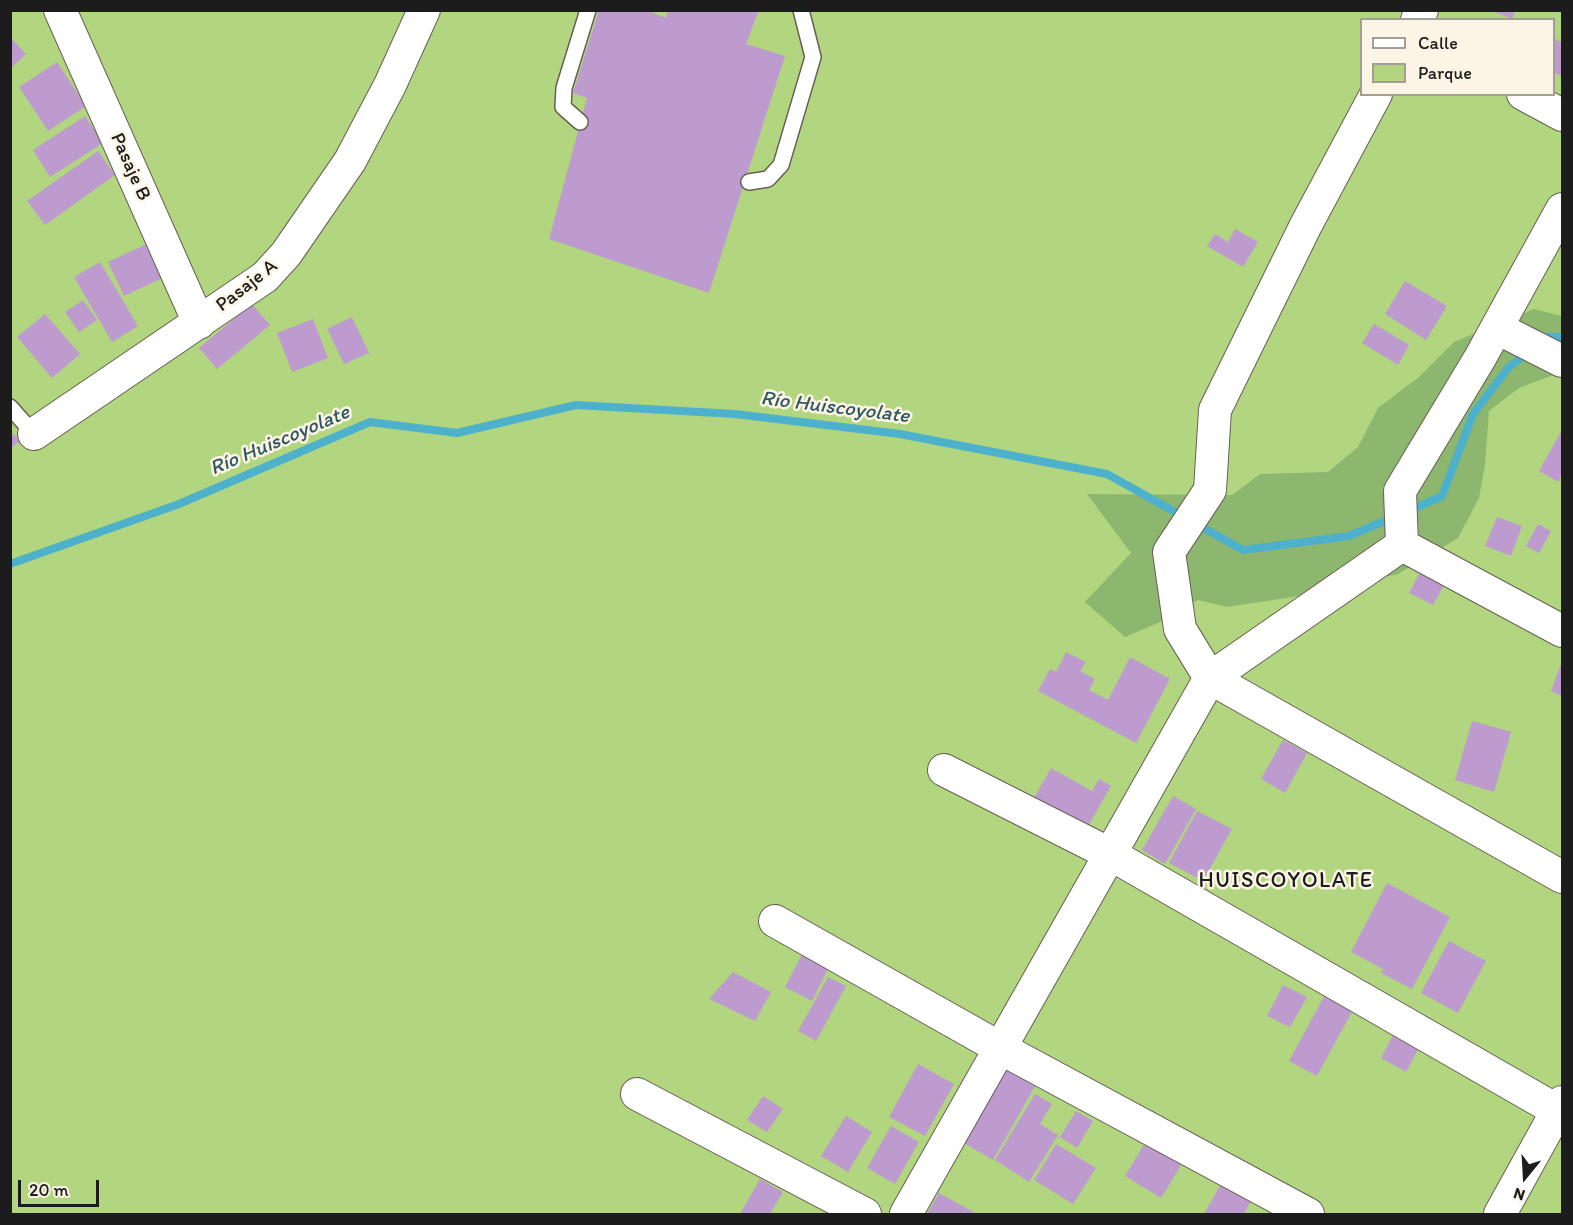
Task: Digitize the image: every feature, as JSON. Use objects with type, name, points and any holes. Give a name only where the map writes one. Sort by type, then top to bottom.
[{"type":"street","name":"Pasaje B","points":[[60,10],[199,323]]},
{"type":"street","name":"Pasaje A","points":[[34,434],[265,277],[286,254],[350,160],[390,85],[424,10]]},
{"type":"street","points":[[1375,96],[1306,225],[1215,410],[1210,490],[1169,552],[1180,629],[1210,678],[1563,877]]},
{"type":"street","points":[[1527,96],[1563,115]]},
{"type":"street","points":[[1402,538],[1400,491],[1508,333],[1563,209]]},
{"type":"street","points":[[1508,333],[1556,358]]},
{"type":"street","points":[[1402,538],[1563,631]]},
{"type":"street","points":[[906,1215],[1210,678],[1402,538]]},
{"type":"street","points":[[944,770],[1110,854],[1560,1107],[1510,1212]]},
{"type":"street","points":[[775,921],[1000,1048],[1308,1215]]},
{"type":"street","points":[[637,1094],[865,1215]]},
{"type":"lane","points":[[580,122],[563,107],[564,88],[588,10]]},
{"type":"lane","points":[[748,182],[768,179],[781,165],[813,57],[801,10]]},
{"type":"lane","points":[[10,407],[34,434]]},
{"type":"green space","points":[[11,11],[1562,11],[1562,1214],[11,1214]]},
{"type":"green space","points":[[1534,309],[1562,316],[1562,374],[1556,374],[1519,388],[1489,411],[1485,465],[1479,498],[1458,538],[1398,574],[1293,597],[1227,607],[1198,600],[1158,623],[1125,637],[1085,602],[1131,553],[1087,494],[1232,495],[1260,474],[1328,472],[1358,447],[1378,408],[1419,377],[1454,342]]},
{"type":"building","points":[[599,10],[646,10],[666,18],[668,10],[759,10],[746,44],[785,56],[709,293],[549,239],[587,98],[573,93]]},
{"type":"building","points":[[1490,10],[1515,10],[1512,18]]},
{"type":"building","points":[[10,37],[26,54],[10,69]]},
{"type":"building","points":[[1555,39],[1562,43],[1562,77],[1555,73]]},
{"type":"building","points":[[57,62],[86,106],[48,131],[19,87]]},
{"type":"building","points":[[85,116],[103,143],[50,177],[33,150]]},
{"type":"building","points":[[98,151],[115,175],[45,225],[27,201]]},
{"type":"building","points":[[1235,229],[1258,242],[1243,267],[1207,246],[1215,234],[1228,242]]},
{"type":"building","points":[[153,241],[169,275],[124,296],[108,262]]},
{"type":"building","points":[[100,262],[138,326],[112,342],[74,277]]},
{"type":"building","points":[[1405,281],[1447,306],[1426,340],[1385,314]]},
{"type":"building","points":[[83,300],[97,320],[79,332],[65,312]]},
{"type":"building","points":[[252,304],[270,325],[217,369],[199,348]]},
{"type":"building","points":[[45,314],[80,354],[52,378],[17,337]]},
{"type":"building","points":[[352,317],[369,353],[344,364],[327,329]]},
{"type":"building","points":[[313,319],[328,358],[292,372],[277,333]]},
{"type":"building","points":[[1374,324],[1409,345],[1398,365],[1362,343]]},
{"type":"building","points":[[1562,430],[1562,474],[1558,482],[1539,471]]},
{"type":"building","points":[[10,431],[20,441],[10,449]]},
{"type":"building","points":[[1497,517],[1522,526],[1511,556],[1485,546]]},
{"type":"building","points":[[1538,524],[1551,531],[1539,553],[1526,546]]},
{"type":"building","points":[[1421,570],[1445,583],[1433,605],[1409,593]]},
{"type":"building","points":[[1066,652],[1086,662],[1080,671],[1095,679],[1089,690],[1108,700],[1130,657],[1170,679],[1136,743],[1038,691],[1050,669],[1056,672]]},
{"type":"building","points":[[1562,661],[1562,696],[1551,691]]},
{"type":"building","points":[[1472,721],[1511,732],[1494,792],[1455,780]]},
{"type":"building","points":[[1283,740],[1307,753],[1285,793],[1261,779]]},
{"type":"building","points":[[1051,768],[1092,791],[1099,779],[1111,786],[1087,828],[1034,798]]},
{"type":"building","points":[[1173,796],[1196,809],[1165,864],[1142,850]]},
{"type":"building","points":[[1197,811],[1232,829],[1203,881],[1169,863]]},
{"type":"building","points":[[1387,883],[1450,917],[1412,989],[1381,973],[1383,969],[1351,952]]},
{"type":"building","points":[[1449,941],[1486,961],[1458,1013],[1421,993]]},
{"type":"building","points":[[805,949],[831,963],[812,1001],[785,987]]},
{"type":"building","points":[[733,972],[771,992],[755,1021],[709,999]]},
{"type":"building","points":[[828,977],[846,986],[816,1041],[798,1031]]},
{"type":"building","points":[[1283,985],[1307,997],[1290,1027],[1267,1016]]},
{"type":"building","points":[[1327,991],[1355,1006],[1317,1076],[1289,1061]]},
{"type":"building","points":[[1395,1031],[1421,1044],[1406,1072],[1381,1058]]},
{"type":"building","points":[[1001,1063],[1037,1083],[993,1160],[957,1139]]},
{"type":"building","points":[[918,1064],[954,1084],[925,1136],[889,1117]]},
{"type":"building","points":[[1035,1094],[1052,1104],[1040,1124],[1058,1135],[1029,1182],[995,1160]]},
{"type":"building","points":[[763,1096],[783,1109],[767,1132],[747,1120]]},
{"type":"building","points":[[1076,1111],[1093,1121],[1077,1148],[1060,1137]]},
{"type":"building","points":[[846,1116],[872,1132],[848,1172],[821,1156]]},
{"type":"building","points":[[891,1126],[919,1142],[895,1184],[867,1168]]},
{"type":"building","points":[[1145,1143],[1181,1165],[1161,1198],[1125,1176]]},
{"type":"building","points":[[1056,1144],[1096,1168],[1073,1204],[1034,1180]]},
{"type":"building","points":[[760,1179],[783,1192],[770,1214],[740,1214]]},
{"type":"building","points":[[1221,1184],[1251,1201],[1244,1214],[1204,1214]]},
{"type":"building","points":[[939,1193],[977,1214],[927,1214]]},
{"type":"waterway","name":"Río Huiscoyolate","points":[[1542,341],[1546,337],[1562,337]]},
{"type":"waterway","name":"Río Huiscoyolate","points":[[1406,512],[1442,496],[1473,414],[1508,368],[1529,351]]},
{"type":"waterway","name":"Río Huiscoyolate","points":[[10,564],[179,504],[370,422],[457,433],[576,405],[735,414],[900,434],[1107,474],[1243,550],[1349,536],[1394,517]]},
{"type":"district","name":"HUISCOYOLATE","points":[[1286,881]]}]
